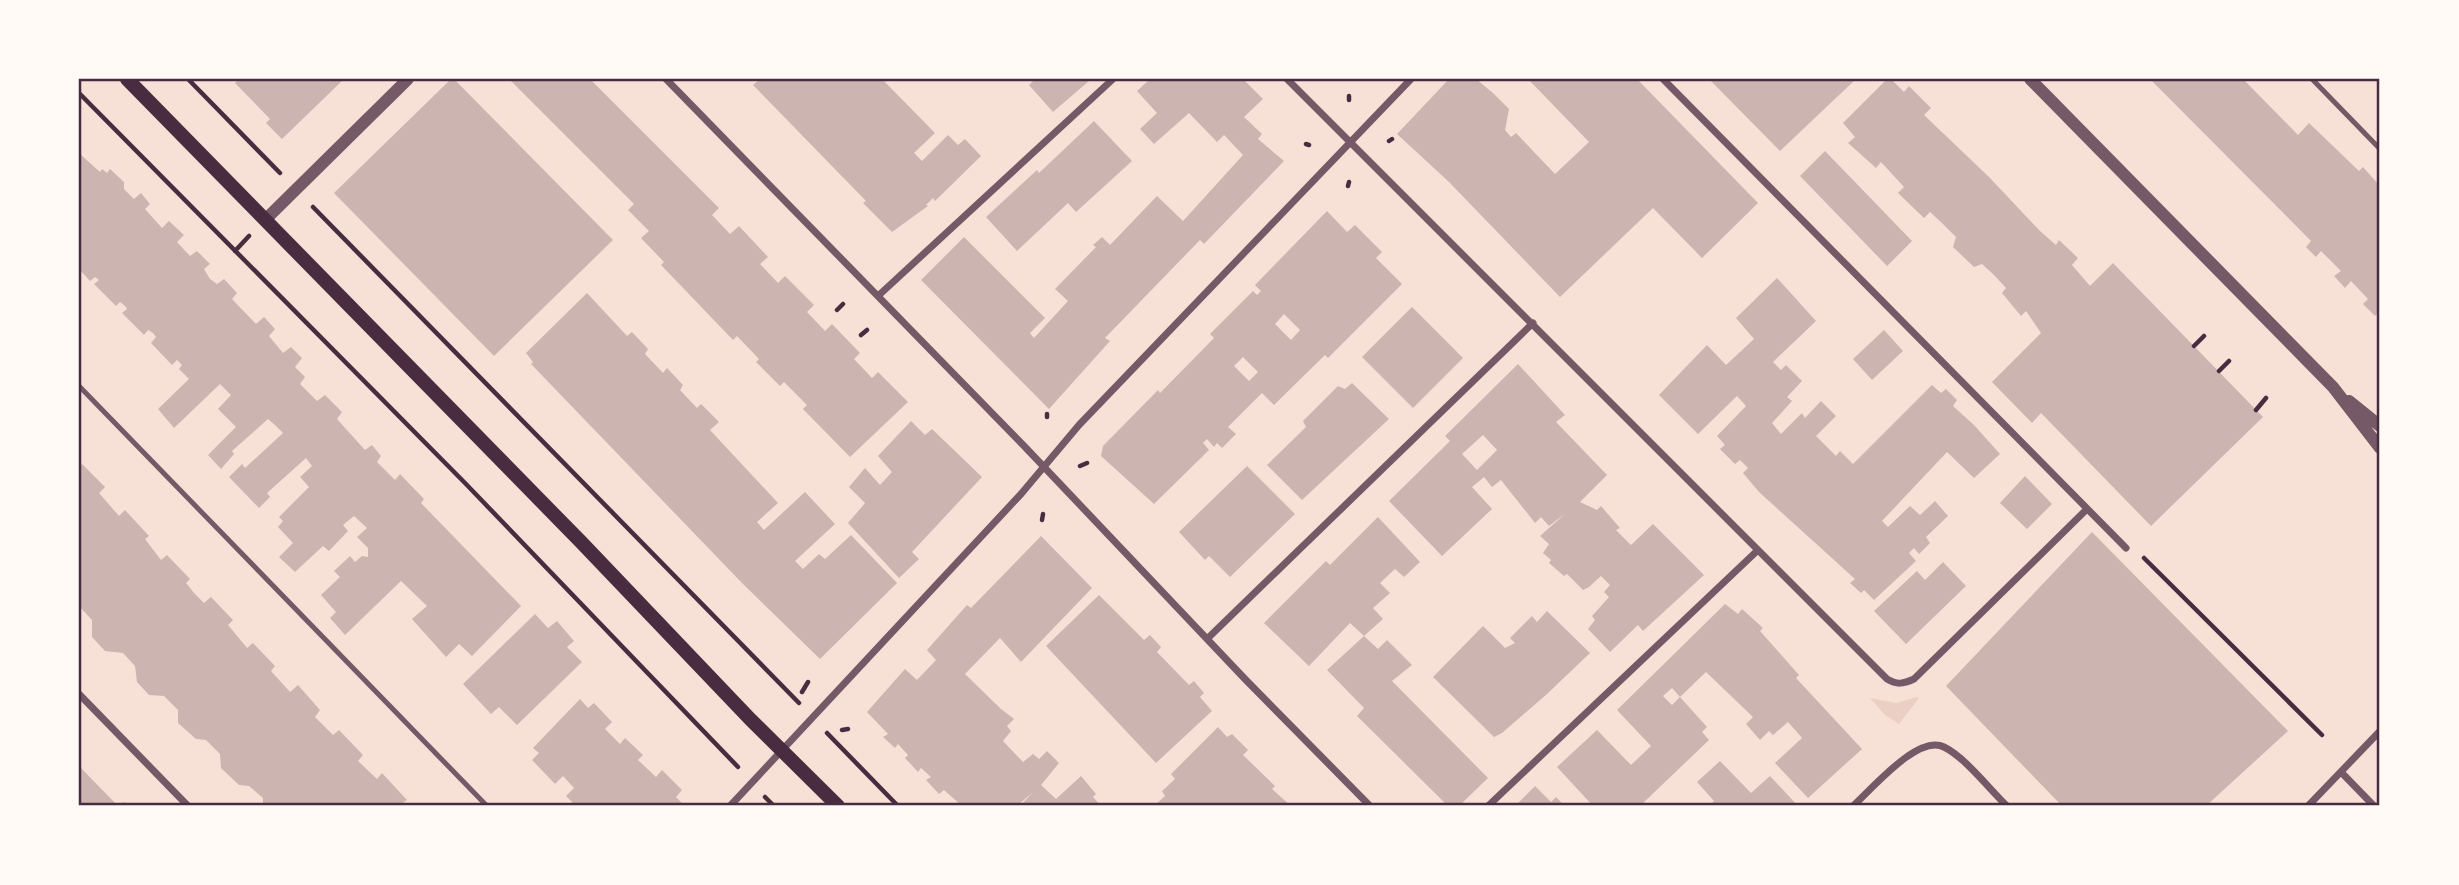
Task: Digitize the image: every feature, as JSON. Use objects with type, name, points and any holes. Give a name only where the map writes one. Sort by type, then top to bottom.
[{"type":"main road","points":[[127,79],[838,806]]},
{"type":"street","points":[[266,219],[408,79]]},
{"type":"street","points":[[666,79],[1370,806]]},
{"type":"street","points":[[878,296],[1113,79]]},
{"type":"street","points":[[1287,79],[1887,679],[1901,684],[1914,679],[2087,509]]},
{"type":"street","points":[[730,806],[1044,467],[1079,425],[1411,79]]},
{"type":"street","points":[[1663,79],[2126,548]]},
{"type":"street","points":[[2030,79],[2333,387],[2378,441]]},
{"type":"street","points":[[1207,639],[1533,323]]},
{"type":"street","points":[[2333,387],[2380,426]]},
{"type":"street","points":[[1488,806],[1758,550]]},
{"type":"street","points":[[79,694],[188,806]]},
{"type":"street","points":[[2308,806],[2380,731]]},
{"type":"street","points":[[1853,806],[1902,760],[1930,744],[1942,746],[1951,753],[2007,806]]},
{"type":"street","points":[[2341,772],[2374,806]]},
{"type":"lane","points":[[2312,79],[2380,149]]},
{"type":"lane","points":[[79,386],[487,806]]},
{"type":"path","points":[[188,79],[281,174]]},
{"type":"path","points":[[79,93],[465,483],[739,768]]},
{"type":"path","points":[[310,204],[798,702]]},
{"type":"path","points":[[836,310],[843,304]]},
{"type":"path","points":[[861,335],[867,330]]},
{"type":"path","points":[[2194,346],[2204,336]]},
{"type":"path","points":[[2218,371],[2229,361]]},
{"type":"path","points":[[2256,410],[2266,398]]},
{"type":"path","points":[[1080,466],[1087,463]]},
{"type":"path","points":[[1042,520],[1043,514]]},
{"type":"path","points":[[2140,554],[2322,736]]},
{"type":"path","points":[[802,692],[808,682]]},
{"type":"path","points":[[831,736],[898,806]]},
{"type":"path","points":[[769,800],[775,806]]},
{"type":"shaded area","points":[[1870,698],[1896,703],[1919,698],[1899,724],[1885,715]]},
{"type":"building","points":[[239,79],[344,79],[282,139],[266,123],[270,119],[235,83]]},
{"type":"building","points":[[454,79],[613,240],[494,356],[334,193]]},
{"type":"building","points":[[509,79],[590,79],[719,208],[712,215],[730,234],[739,226],[768,257],[760,264],[778,283],[785,276],[814,305],[807,312],[825,331],[832,324],[860,353],[854,359],[872,378],[878,372],[908,402],[850,457],[803,409],[807,405],[784,382],[780,386],[756,362],[759,359],[737,336],[733,340],[661,265],[664,262],[641,238],[649,231],[628,210],[634,204]]},
{"type":"building","points":[[760,79],[882,79],[935,133],[914,153],[922,161],[948,135],[958,145],[965,139],[981,156],[935,201],[933,198],[926,205],[928,206],[892,232],[863,203],[866,201],[753,85]]},
{"type":"building","points":[[1035,79],[1089,81],[1053,112],[1029,85]]},
{"type":"building","points":[[1150,79],[1243,79],[1263,99],[1244,117],[1262,134],[1258,139],[1284,161],[1204,244],[1200,240],[1105,338],[1110,341],[1049,409],[921,280],[964,237],[1045,318],[1030,333],[1034,338],[1068,301],[1055,289],[1096,247],[1093,245],[1102,237],[1110,245],[1157,196],[1183,221],[1243,155],[1224,135],[1217,142],[1189,113],[1154,144],[1140,129],[1157,113],[1137,91]]},
{"type":"building","points":[[1449,79],[1476,79],[1493,93],[1509,109],[1505,130],[1511,137],[1516,133],[1555,174],[1589,142],[1528,79],[1637,79],[1758,203],[1702,258],[1653,208],[1560,297],[1449,182],[1397,134]]},
{"type":"building","points":[[1709,79],[1856,79],[1780,151]]},
{"type":"building","points":[[1887,79],[1891,79],[1904,92],[1909,86],[1931,108],[1924,115],[1989,177],[2040,231],[2056,245],[2059,240],[2078,258],[2072,265],[2090,286],[2113,263],[2263,417],[2151,526],[2041,413],[2032,423],[1992,382],[2041,333],[2026,311],[2021,316],[2002,293],[2006,288],[1994,275],[1982,264],[1974,267],[1953,247],[1956,237],[1930,212],[1924,218],[1898,193],[1904,187],[1881,162],[1876,168],[1848,143],[1855,137],[1843,123]]},
{"type":"building","points":[[2150,79],[2243,79],[2298,135],[2309,123],[2359,171],[2363,167],[2380,186],[2380,315],[2378,313],[2375,316],[2363,304],[2368,299],[2351,281],[2345,288],[2334,276],[2341,271],[2321,251],[2316,257],[2306,247],[2311,241]]},
{"type":"building","points":[[1094,121],[1132,161],[1076,212],[1068,203],[1017,251],[986,217],[1037,170],[1039,173]]},
{"type":"building","points":[[1825,151],[1912,241],[1887,266],[1800,176]]},
{"type":"building","points":[[79,153],[100,172],[102,169],[107,173],[110,169],[124,182],[124,189],[134,199],[141,193],[150,204],[145,209],[162,228],[169,221],[184,235],[177,242],[190,256],[197,251],[210,264],[204,269],[210,279],[217,284],[224,279],[237,293],[232,299],[256,324],[264,317],[275,329],[269,336],[283,353],[291,347],[302,358],[295,367],[305,377],[300,384],[317,401],[325,395],[342,412],[337,419],[365,450],[372,445],[381,456],[377,462],[395,480],[400,474],[424,499],[421,503],[521,606],[472,656],[459,644],[446,657],[412,619],[427,606],[401,581],[345,635],[330,618],[336,612],[321,595],[340,577],[334,571],[350,556],[355,562],[362,556],[368,557],[368,548],[357,537],[367,528],[354,516],[343,525],[348,531],[329,551],[323,546],[295,572],[279,557],[293,543],[278,527],[283,521],[279,517],[309,487],[300,477],[312,466],[306,458],[267,493],[270,497],[259,508],[229,477],[242,464],[245,468],[283,433],[275,425],[268,419],[232,451],[234,454],[221,469],[208,455],[236,427],[218,409],[231,395],[220,384],[174,428],[158,409],[189,379],[179,369],[182,365],[177,360],[172,365],[151,343],[156,337],[153,333],[148,330],[144,335],[122,313],[127,309],[125,306],[120,302],[116,306],[94,284],[99,280],[95,277],[90,281],[79,269]]},
{"type":"building","points":[[1327,211],[1347,232],[1355,225],[1382,252],[1376,258],[1402,284],[1328,358],[1325,355],[1274,405],[1262,393],[1228,427],[1236,434],[1222,448],[1217,443],[1214,447],[1207,439],[1203,443],[1209,450],[1154,504],[1101,456],[1103,446],[1214,338],[1210,334],[1253,291],[1257,295],[1261,291],[1255,285]],"holes":[[[1284,314],[1300,330],[1291,340],[1275,324]],[[1243,357],[1258,372],[1249,381],[1234,366]]]},
{"type":"building","points":[[1777,278],[1816,321],[1773,362],[1781,370],[1786,365],[1802,381],[1787,397],[1792,401],[1772,423],[1781,434],[1802,413],[1805,418],[1821,401],[1836,416],[1816,436],[1836,456],[1840,451],[1853,464],[1932,385],[1941,393],[1946,389],[1957,400],[1953,406],[2000,454],[1974,478],[1947,452],[1882,521],[1888,527],[1910,506],[1920,515],[1935,501],[1948,516],[1926,537],[1930,543],[1919,554],[1914,548],[1909,553],[1916,561],[1874,600],[1864,590],[1861,593],[1850,583],[1855,579],[1759,492],[1743,473],[1748,468],[1740,460],[1735,464],[1720,449],[1725,445],[1717,436],[1746,406],[1737,396],[1698,434],[1659,395],[1707,345],[1726,365],[1754,339],[1736,318]]},
{"type":"building","points":[[587,293],[627,336],[632,332],[648,349],[645,354],[663,373],[667,368],[683,385],[680,390],[697,408],[701,404],[719,422],[710,430],[778,503],[757,522],[764,530],[805,492],[835,524],[795,561],[803,569],[819,554],[825,559],[851,535],[897,583],[820,659],[741,582],[531,364],[533,362],[526,353]]},
{"type":"building","points":[[1412,307],[1463,358],[1413,408],[1362,357]]},
{"type":"building","points":[[1884,330],[1903,351],[1872,380],[1853,359]]},
{"type":"building","points":[[1518,364],[1565,415],[1556,422],[1607,475],[1580,502],[1597,510],[1601,506],[1620,528],[1616,530],[1631,545],[1653,524],[1704,575],[1643,631],[1638,625],[1610,652],[1588,629],[1595,620],[1592,616],[1609,597],[1604,592],[1610,585],[1601,576],[1583,590],[1567,574],[1564,576],[1549,563],[1551,560],[1543,553],[1549,544],[1540,536],[1566,513],[1549,526],[1541,517],[1535,523],[1501,480],[1492,487],[1484,477],[1472,487],[1492,509],[1442,556],[1389,501],[1450,441],[1445,436]],"holes":[[[1483,435],[1497,450],[1477,470],[1462,454]]]},
{"type":"building","points":[[1352,383],[1389,419],[1302,500],[1267,465],[1306,427],[1303,421],[1338,386],[1345,389]]},
{"type":"building","points":[[911,421],[925,435],[932,429],[982,477],[912,552],[919,559],[899,578],[848,523],[865,503],[849,487],[865,468],[880,485],[892,472],[878,456]]},
{"type":"building","points":[[82,464],[105,487],[99,493],[119,516],[125,510],[149,536],[145,539],[161,560],[167,555],[190,579],[186,583],[204,603],[211,597],[233,620],[228,625],[247,648],[253,643],[275,666],[271,671],[290,692],[298,685],[320,710],[315,717],[333,735],[339,730],[363,755],[358,761],[377,779],[382,773],[407,800],[401,804],[403,806],[263,806],[263,798],[249,786],[239,785],[221,768],[220,754],[206,740],[196,739],[178,723],[178,710],[164,696],[149,695],[137,682],[135,666],[123,653],[105,651],[92,637],[92,620],[79,606],[79,468]]},
{"type":"building","points":[[1247,466],[1295,514],[1230,577],[1209,556],[1205,560],[1179,532]]},
{"type":"building","points":[[2025,476],[2052,504],[2027,529],[2000,503]]},
{"type":"building","points":[[1378,517],[1420,562],[1404,577],[1395,569],[1380,583],[1390,593],[1373,608],[1383,619],[1364,636],[1350,623],[1309,666],[1264,623],[1326,561],[1330,565]]},
{"type":"building","points":[[2092,532],[2288,731],[2206,806],[2062,806],[1946,686]]},
{"type":"building","points":[[1041,536],[1092,588],[1021,662],[1000,638],[965,674],[1014,719],[1007,726],[1011,731],[1003,741],[1023,762],[1033,754],[1039,759],[1047,751],[1059,763],[1041,785],[1056,799],[1081,776],[1096,794],[1093,797],[1101,806],[1020,806],[1033,792],[1017,806],[962,806],[944,790],[939,794],[926,780],[931,777],[921,768],[918,772],[905,758],[908,755],[898,744],[895,748],[883,737],[888,734],[867,712],[905,669],[917,680],[936,660],[927,650],[967,605],[971,608]]},
{"type":"building","points":[[1943,562],[1966,586],[1906,644],[1874,611],[1917,571],[1925,580]]},
{"type":"building","points":[[1099,595],[1144,640],[1150,635],[1161,647],[1157,652],[1189,685],[1194,681],[1204,693],[1200,697],[1212,711],[1156,763],[1046,646]]},
{"type":"building","points":[[1725,604],[1738,614],[1742,609],[1763,628],[1760,631],[1799,675],[1796,678],[1862,749],[1808,798],[1775,763],[1802,738],[1788,722],[1773,735],[1769,731],[1760,740],[1746,724],[1753,717],[1706,672],[1680,697],[1707,727],[1702,732],[1709,740],[1640,806],[1593,806],[1557,767],[1597,730],[1631,765],[1651,746],[1617,710]],"holes":[[[1672,688],[1680,697],[1672,705],[1663,696]]]},
{"type":"building","points":[[1547,611],[1590,653],[1547,694],[1494,737],[1433,677],[1483,626],[1505,648],[1515,643],[1510,638],[1532,616],[1537,622]]},
{"type":"building","points":[[535,614],[548,628],[557,621],[574,641],[567,647],[582,662],[517,725],[499,707],[491,714],[463,684]]},
{"type":"building","points":[[1364,636],[1378,649],[1387,640],[1412,665],[1392,681],[1488,778],[1459,806],[1448,806],[1357,716],[1364,708],[1327,670]]},
{"type":"building","points":[[580,699],[588,708],[594,703],[612,722],[605,729],[620,744],[625,738],[643,755],[638,760],[656,777],[662,770],[682,790],[676,797],[683,804],[681,806],[576,806],[566,796],[574,788],[563,776],[555,784],[532,760],[539,753],[533,748]]},
{"type":"building","points":[[1218,727],[1227,737],[1232,734],[1248,750],[1243,755],[1275,786],[1272,789],[1291,806],[1154,806],[1165,796],[1162,791],[1175,779],[1171,774]]},
{"type":"building","points":[[1720,761],[1751,793],[1770,776],[1798,806],[1709,806],[1714,801],[1697,782]]},
{"type":"building","points":[[79,766],[117,805],[124,802],[128,806],[79,806]]},
{"type":"building","points":[[1535,786],[1551,802],[1556,797],[1565,806],[1515,806]]}]
